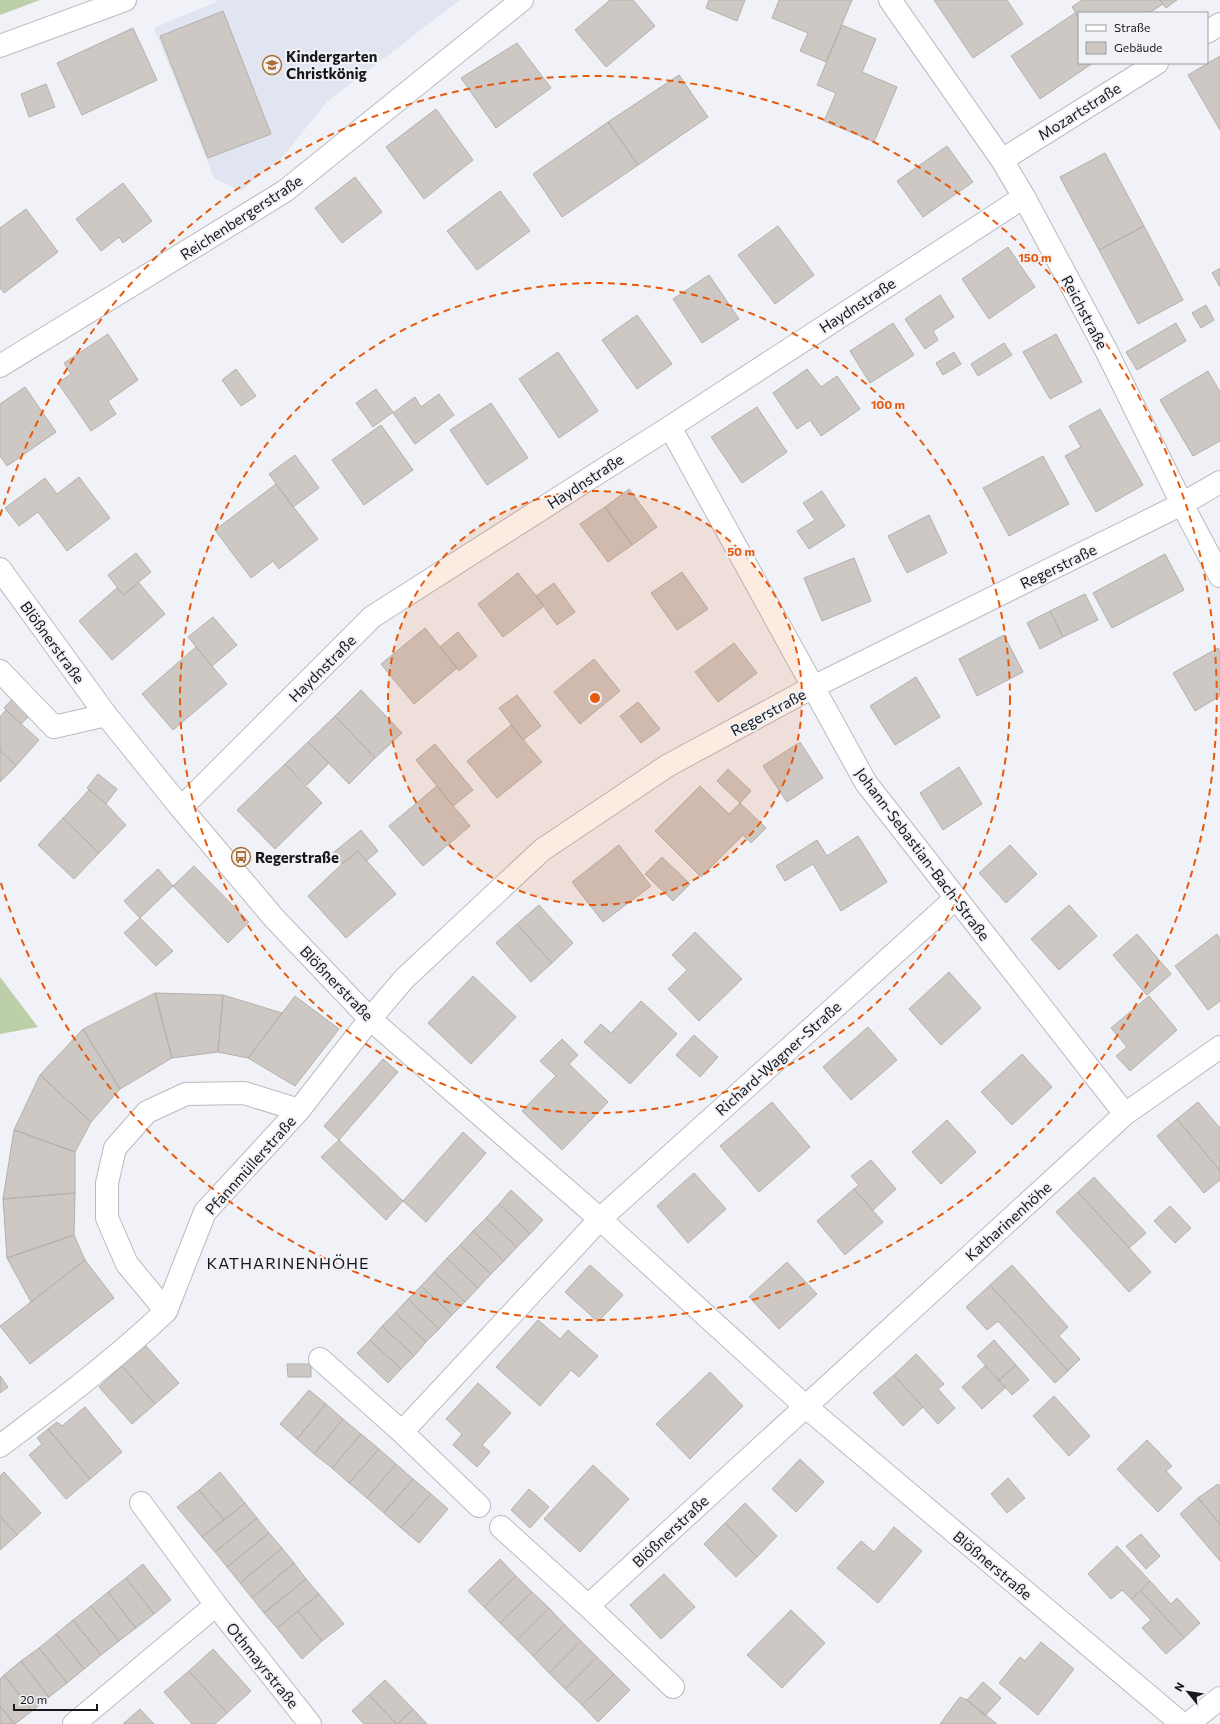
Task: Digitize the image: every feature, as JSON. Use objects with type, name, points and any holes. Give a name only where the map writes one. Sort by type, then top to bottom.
[{"type":"street","points":[[0,46],[125,0]]},
{"type":"street","name":"Reichenbergerstraße","points":[[0,366],[285,192],[522,0]]},
{"type":"street","name":"Reichstraße","points":[[890,0],[1002,160],[1024,197],[1106,350],[1182,504],[1220,576]]},
{"type":"street","points":[[1208,31],[1220,24]]},
{"type":"street","name":"Mozartstraße","points":[[1002,160],[1155,64]]},
{"type":"street","name":"Haydnstraße","points":[[181,808],[372,617],[670,427],[1024,197]]},
{"type":"street","name":"Johann-Sebastian-Bach-Straße","points":[[670,427],[866,783],[1125,1114]]},
{"type":"street","name":"Regerstraße","points":[[370,1019],[404,979],[542,850],[667,766],[813,687],[1182,504],[1220,482]]},
{"type":"street","name":"Blößnerstraße","points":[[0,569],[106,715],[181,808],[274,918],[370,1019],[600,1219],[805,1406],[1182,1724]]},
{"type":"street","points":[[0,671],[54,727],[106,715]]},
{"type":"street","name":"Richard-Wagner-Straße","points":[[600,1219],[956,898]]},
{"type":"street","name":"Pfannmüllerstraße","points":[[0,1446],[131,1343],[166,1311],[205,1212],[299,1110],[370,1019]]},
{"type":"street","name":"Katharinenhöhe","points":[[805,1406],[1125,1114],[1220,1047]]},
{"type":"street","name":"Pfannmüllerstraße","points":[[166,1311],[127,1264],[107,1218],[107,1183],[115,1148],[147,1112],[186,1094],[244,1093],[299,1110]]},
{"type":"street","points":[[402,1432],[600,1219]]},
{"type":"street","points":[[320,1359],[402,1432],[479,1506]]},
{"type":"street","name":"Blößnerstraße","points":[[588,1606],[805,1406]]},
{"type":"street","name":"Othmayrstraße","points":[[141,1503],[216,1605],[310,1724]]},
{"type":"street","points":[[501,1527],[588,1606],[673,1687]]},
{"type":"street","points":[[74,1724],[216,1605]]},
{"type":"street","points":[[1188,1724],[1220,1698]]},
{"type":"shaded area","name":"Kindergarten Christkönig","points":[[215,0],[460,0],[327,102],[284,155],[241,191],[214,178],[154,28],[216,2]]},
{"type":"green space","points":[[0,0],[40,0],[0,15]]},
{"type":"green space","points":[[0,977],[38,1027],[0,1034]]},
{"type":"building","points":[[610,0],[633,0],[655,26],[606,67],[575,30]]},
{"type":"building","points":[[709,0],[745,0],[737,21],[706,8]]},
{"type":"building","points":[[779,0],[852,0],[826,62],[800,51],[808,33],[772,18]]},
{"type":"building","points":[[934,0],[1007,0],[1023,24],[973,58]]},
{"type":"building","points":[[1082,0],[1160,0],[1163,4],[1151,12],[1078,12],[1078,16],[1072,7]]},
{"type":"building","points":[[1160,0],[1177,0],[1166,8]]},
{"type":"building","points":[[223,11],[271,134],[208,158],[160,36]]},
{"type":"building","points":[[1075,13],[1078,17],[1078,64],[1092,64],[1040,99],[1011,56]]},
{"type":"building","points":[[842,25],[876,39],[862,72],[897,87],[874,142],[824,121],[836,93],[817,85]]},
{"type":"building","points":[[133,28],[157,80],[82,115],[57,63]]},
{"type":"building","points":[[517,43],[551,88],[496,128],[461,78]]},
{"type":"building","points":[[1220,56],[1220,130],[1188,75]]},
{"type":"building","points":[[679,75],[708,117],[638,165],[608,122]]},
{"type":"building","points":[[46,84],[55,107],[29,117],[21,94]]},
{"type":"building","points":[[436,109],[473,160],[424,199],[386,147]]},
{"type":"building","points":[[608,122],[638,165],[562,217],[533,174]]},
{"type":"building","points":[[947,146],[973,182],[923,217],[897,181]]},
{"type":"building","points":[[1105,153],[1144,226],[1099,250],[1060,177]]},
{"type":"building","points":[[355,177],[382,212],[342,243],[315,208]]},
{"type":"building","points":[[123,183],[152,221],[123,243],[119,237],[101,251],[76,219]]},
{"type":"building","points":[[500,191],[530,231],[477,270],[447,231]]},
{"type":"building","points":[[26,209],[58,252],[4,293],[0,288],[0,228]]},
{"type":"building","points":[[778,226],[814,275],[775,304],[738,255]]},
{"type":"building","points":[[1144,226],[1183,300],[1138,324],[1099,250]]},
{"type":"building","points":[[1008,247],[1035,287],[989,319],[962,279]]},
{"type":"building","points":[[1220,268],[1220,287],[1212,273]]},
{"type":"building","points":[[709,275],[739,319],[702,343],[673,299]]},
{"type":"building","points":[[940,295],[954,317],[933,331],[938,340],[925,349],[905,319]]},
{"type":"building","points":[[1206,305],[1214,320],[1201,328],[1192,313]]},
{"type":"building","points":[[637,315],[672,364],[637,389],[602,340]]},
{"type":"building","points":[[893,323],[914,355],[870,383],[850,351]]},
{"type":"building","points":[[1176,323],[1186,341],[1137,370],[1126,352]]},
{"type":"building","points":[[108,334],[138,380],[108,401],[116,414],[91,431],[58,383],[71,374],[64,363]]},
{"type":"building","points":[[1056,334],[1082,382],[1050,399],[1023,352]]},
{"type":"building","points":[[1004,343],[1012,355],[978,376],[971,364]]},
{"type":"building","points":[[558,352],[598,411],[559,438],[519,379]]},
{"type":"building","points":[[954,352],[961,364],[943,375],[936,363]]},
{"type":"building","points":[[236,369],[256,396],[241,406],[222,380]]},
{"type":"building","points":[[807,369],[821,387],[837,376],[860,409],[821,436],[810,420],[797,429],[773,393]]},
{"type":"building","points":[[1208,371],[1220,392],[1220,441],[1193,456],[1160,400]]},
{"type":"building","points":[[25,387],[56,432],[7,466],[0,456],[0,404]]},
{"type":"building","points":[[376,389],[393,412],[373,427],[356,403]]},
{"type":"building","points":[[439,394],[454,415],[415,444],[393,413],[415,397],[421,407]]},
{"type":"building","points":[[491,403],[528,458],[487,485],[450,430]]},
{"type":"building","points":[[757,407],[787,452],[742,483],[711,437]]},
{"type":"building","points":[[1100,409],[1143,485],[1096,512],[1065,456],[1081,447],[1069,426]]},
{"type":"building","points":[[381,425],[413,470],[364,505],[332,460]]},
{"type":"building","points":[[295,455],[319,488],[293,507],[269,474]]},
{"type":"building","points":[[1043,456],[1069,504],[1009,536],[983,488]]},
{"type":"building","points":[[79,477],[110,518],[67,551],[38,512],[19,526],[5,508],[45,478],[57,494]]},
{"type":"building","points":[[276,484],[318,539],[279,569],[273,561],[251,578],[215,530]]},
{"type":"building","points":[[629,489],[657,527],[632,545],[605,507]]},
{"type":"building","points":[[822,491],[845,526],[809,549],[797,531],[815,520],[803,503]]},
{"type":"building","points":[[605,507],[632,545],[608,562],[580,524]]},
{"type":"building","points":[[929,515],[947,553],[907,573],[888,536]]},
{"type":"building","points":[[136,553],[151,572],[123,595],[108,575]]},
{"type":"building","points":[[1165,554],[1184,590],[1112,628],[1093,593]]},
{"type":"building","points":[[854,558],[871,601],[822,621],[804,578]]},
{"type":"building","points":[[682,572],[708,609],[677,630],[651,593]]},
{"type":"building","points":[[518,573],[544,606],[503,637],[478,604]]},
{"type":"building","points":[[139,583],[165,614],[112,660],[79,621],[117,588],[123,595]]},
{"type":"building","points":[[554,583],[575,612],[557,625],[536,596]]},
{"type":"building","points":[[1085,594],[1098,620],[1063,637],[1050,611]]},
{"type":"building","points":[[1050,611],[1063,637],[1040,649],[1027,623]]},
{"type":"building","points":[[213,617],[237,645],[212,666],[188,637]]},
{"type":"building","points":[[425,628],[457,668],[414,704],[381,664]]},
{"type":"building","points":[[458,632],[477,656],[459,671],[440,647]]},
{"type":"building","points":[[1004,635],[1023,672],[977,696],[959,659]]},
{"type":"building","points":[[734,643],[757,673],[718,702],[695,672]]},
{"type":"building","points":[[196,647],[227,684],[173,730],[142,694]]},
{"type":"building","points":[[1218,648],[1220,652],[1220,696],[1195,711],[1173,673]]},
{"type":"building","points":[[594,659],[620,691],[580,724],[554,692]]},
{"type":"building","points":[[916,677],[940,717],[895,745],[870,706]]},
{"type":"building","points":[[361,690],[402,733],[375,758],[335,716]]},
{"type":"building","points":[[517,695],[541,726],[523,740],[499,708]]},
{"type":"building","points":[[14,697],[32,713],[21,724],[4,708]]},
{"type":"building","points":[[638,702],[660,729],[641,743],[620,716]]},
{"type":"building","points":[[6,710],[39,740],[16,766],[0,750],[0,717]]},
{"type":"building","points":[[335,716],[375,758],[349,784],[308,742]]},
{"type":"building","points":[[511,725],[542,762],[497,798],[467,761]]},
{"type":"building","points":[[308,742],[329,763],[307,785],[285,764]]},
{"type":"building","points":[[800,742],[823,778],[787,802],[763,766]]},
{"type":"building","points":[[435,744],[473,790],[453,806],[416,760]]},
{"type":"building","points":[[0,750],[16,766],[0,782]]},
{"type":"building","points":[[285,764],[322,803],[275,849],[237,810]]},
{"type":"building","points":[[959,767],[982,804],[943,830],[920,793]]},
{"type":"building","points":[[728,769],[751,791],[740,803],[717,781]]},
{"type":"building","points":[[98,774],[117,789],[106,804],[87,788]]},
{"type":"building","points":[[437,786],[470,826],[423,866],[389,826]]},
{"type":"building","points":[[700,786],[729,814],[740,803],[766,828],[751,843],[743,835],[701,877],[655,831]]},
{"type":"building","points":[[89,790],[106,804],[126,825],[99,853],[63,818]]},
{"type":"building","points":[[63,818],[99,853],[74,879],[38,845]]},
{"type":"building","points":[[361,830],[378,851],[366,861],[358,851],[342,864],[333,853]]},
{"type":"building","points":[[858,836],[887,882],[841,911],[813,864],[785,881],[776,866],[817,840],[827,856]]},
{"type":"building","points":[[619,845],[651,886],[603,922],[572,882]]},
{"type":"building","points":[[1010,845],[1037,874],[1006,903],[979,873]]},
{"type":"building","points":[[358,851],[396,894],[346,938],[308,896]]},
{"type":"building","points":[[662,857],[690,884],[673,901],[645,874]]},
{"type":"building","points":[[194,866],[249,922],[228,943],[173,886]]},
{"type":"building","points":[[158,869],[173,886],[140,918],[124,901]]},
{"type":"building","points":[[539,905],[573,943],[552,963],[517,924]]},
{"type":"building","points":[[1069,905],[1097,936],[1059,970],[1031,939]]},
{"type":"building","points":[[140,918],[173,951],[156,966],[124,933]]},
{"type":"building","points":[[517,924],[552,963],[531,982],[496,943]]},
{"type":"building","points":[[695,932],[742,979],[699,1021],[668,989],[687,970],[672,955]]},
{"type":"building","points":[[1137,934],[1171,974],[1147,995],[1113,955]]},
{"type":"building","points":[[1217,934],[1220,939],[1220,1001],[1208,1010],[1175,966]]},
{"type":"building","points":[[949,972],[981,1008],[941,1045],[909,1009]]},
{"type":"building","points":[[473,976],[516,1017],[471,1064],[428,1023]]},
{"type":"building","points":[[155,993],[172,1058],[120,1089],[83,1029]]},
{"type":"building","points":[[155,993],[223,995],[218,1052],[172,1058]]},
{"type":"building","points":[[223,995],[282,1013],[248,1058],[218,1052]]},
{"type":"building","points":[[295,996],[339,1029],[295,1086],[248,1058]]},
{"type":"building","points":[[1149,996],[1177,1030],[1130,1071],[1116,1056],[1127,1047],[1111,1028]]},
{"type":"building","points":[[641,1001],[677,1034],[630,1084],[584,1042],[601,1024],[611,1033]]},
{"type":"building","points":[[868,1027],[897,1060],[851,1100],[823,1067]]},
{"type":"building","points":[[83,1029],[120,1089],[91,1122],[40,1075]]},
{"type":"building","points":[[694,1035],[718,1057],[700,1077],[676,1055]]},
{"type":"building","points":[[562,1039],[578,1055],[569,1064],[608,1102],[562,1150],[522,1111],[556,1076],[540,1061]]},
{"type":"building","points":[[1022,1054],[1052,1087],[1012,1125],[981,1092]]},
{"type":"building","points":[[383,1059],[398,1072],[339,1140],[324,1126]]},
{"type":"building","points":[[40,1075],[91,1122],[75,1152],[14,1130]]},
{"type":"building","points":[[772,1102],[810,1147],[759,1192],[720,1146]]},
{"type":"building","points":[[1198,1102],[1220,1128],[1220,1171],[1177,1119]]},
{"type":"building","points":[[1177,1119],[1220,1171],[1220,1180],[1204,1193],[1157,1136]]},
{"type":"building","points":[[947,1120],[976,1152],[941,1184],[912,1152]]},
{"type":"building","points":[[14,1130],[75,1152],[75,1193],[3,1199]]},
{"type":"building","points":[[463,1132],[486,1153],[426,1222],[403,1201]]},
{"type":"building","points":[[339,1140],[403,1201],[386,1220],[321,1157]]},
{"type":"building","points":[[871,1160],[896,1189],[873,1210],[854,1189],[859,1185],[851,1176]]},
{"type":"building","points":[[694,1173],[726,1209],[688,1243],[657,1206]]},
{"type":"building","points":[[1094,1177],[1146,1233],[1129,1248],[1078,1192]]},
{"type":"building","points":[[854,1189],[883,1222],[845,1255],[817,1221]]},
{"type":"building","points":[[511,1190],[543,1220],[530,1234],[499,1204]]},
{"type":"building","points":[[1078,1192],[1151,1272],[1129,1292],[1056,1212]]},
{"type":"building","points":[[75,1193],[74,1235],[7,1258],[3,1199]]},
{"type":"building","points":[[499,1204],[530,1234],[517,1247],[486,1218]]},
{"type":"building","points":[[1170,1206],[1191,1228],[1175,1243],[1154,1221]]},
{"type":"building","points":[[486,1218],[517,1247],[504,1261],[473,1231]]},
{"type":"building","points":[[473,1231],[504,1261],[491,1274],[460,1245]]},
{"type":"building","points":[[74,1235],[85,1260],[31,1302],[7,1258]]},
{"type":"building","points":[[460,1245],[491,1274],[478,1288],[447,1258]]},
{"type":"building","points":[[447,1258],[478,1288],[465,1302],[434,1272]]},
{"type":"building","points":[[85,1260],[114,1298],[30,1364],[0,1326]]},
{"type":"building","points":[[787,1262],[817,1294],[779,1329],[749,1297]]},
{"type":"building","points":[[590,1265],[623,1295],[598,1322],[565,1292]]},
{"type":"building","points":[[1012,1265],[1068,1327],[1059,1336],[1080,1359],[1068,1371],[990,1285]]},
{"type":"building","points":[[434,1272],[465,1302],[452,1315],[421,1286]]},
{"type":"building","points":[[990,1285],[1068,1371],[1055,1383],[998,1321],[987,1330],[966,1307]]},
{"type":"building","points":[[421,1286],[452,1315],[439,1329],[408,1299]]},
{"type":"building","points":[[408,1299],[439,1329],[426,1342],[395,1313]]},
{"type":"building","points":[[395,1313],[426,1342],[414,1356],[382,1326]]},
{"type":"building","points":[[538,1320],[560,1339],[568,1330],[598,1356],[579,1377],[571,1370],[540,1406],[496,1367]]},
{"type":"building","points":[[382,1326],[414,1356],[401,1369],[370,1340]]},
{"type":"building","points":[[370,1340],[401,1369],[388,1383],[357,1353]]},
{"type":"building","points":[[994,1340],[1016,1365],[999,1380],[977,1356]]},
{"type":"building","points":[[146,1346],[179,1383],[155,1404],[122,1366]]},
{"type":"building","points":[[916,1354],[944,1384],[938,1389],[955,1408],[938,1424],[894,1375]]},
{"type":"building","points":[[287,1364],[311,1364],[311,1377],[288,1377]]},
{"type":"building","points":[[1016,1365],[1029,1380],[1012,1395],[999,1380]]},
{"type":"building","points":[[122,1366],[155,1404],[132,1424],[99,1387]]},
{"type":"building","points":[[985,1366],[1005,1388],[982,1409],[962,1387]]},
{"type":"building","points":[[710,1372],[743,1406],[690,1459],[656,1424]]},
{"type":"building","points":[[894,1375],[923,1407],[903,1426],[873,1393]]},
{"type":"building","points":[[0,1376],[8,1387],[0,1393]]},
{"type":"building","points":[[478,1383],[511,1413],[482,1445],[490,1452],[477,1467],[453,1445],[462,1434],[446,1419]]},
{"type":"building","points":[[309,1390],[326,1404],[297,1439],[280,1424]]},
{"type":"building","points":[[1054,1396],[1090,1436],[1069,1456],[1033,1416]]},
{"type":"building","points":[[326,1404],[343,1419],[314,1454],[297,1439]]},
{"type":"building","points":[[85,1407],[122,1452],[90,1479],[48,1429],[57,1422],[62,1426]]},
{"type":"building","points":[[343,1419],[361,1434],[332,1468],[314,1454]]},
{"type":"building","points":[[48,1429],[90,1479],[66,1499],[29,1455],[42,1444],[37,1438]]},
{"type":"building","points":[[361,1434],[379,1449],[349,1483],[332,1468]]},
{"type":"building","points":[[1147,1440],[1172,1466],[1166,1471],[1182,1488],[1158,1512],[1117,1469]]},
{"type":"building","points":[[379,1449],[396,1464],[367,1498],[349,1483]]},
{"type":"building","points":[[800,1459],[824,1482],[796,1512],[772,1489]]},
{"type":"building","points":[[396,1464],[413,1479],[384,1513],[367,1498]]},
{"type":"building","points":[[593,1465],[629,1499],[580,1552],[544,1519]]},
{"type":"building","points":[[4,1472],[41,1513],[17,1535],[0,1516],[0,1476]]},
{"type":"building","points":[[220,1472],[245,1503],[224,1520],[199,1490]]},
{"type":"building","points":[[1008,1478],[1025,1498],[1007,1513],[991,1494]]},
{"type":"building","points":[[413,1479],[431,1494],[401,1528],[384,1513]]},
{"type":"building","points":[[1218,1484],[1220,1486],[1220,1524],[1198,1498]]},
{"type":"building","points":[[529,1489],[549,1507],[530,1528],[511,1510]]},
{"type":"building","points":[[199,1490],[224,1520],[202,1537],[177,1507]]},
{"type":"building","points":[[431,1494],[448,1509],[419,1543],[401,1528]]},
{"type":"building","points":[[1198,1498],[1220,1524],[1220,1561],[1180,1514]]},
{"type":"building","points":[[245,1503],[257,1518],[215,1552],[202,1537]]},
{"type":"building","points":[[745,1503],[777,1536],[757,1557],[725,1523]]},
{"type":"building","points":[[0,1516],[17,1535],[0,1550]]},
{"type":"building","points":[[257,1518],[269,1533],[227,1567],[215,1552]]},
{"type":"building","points":[[725,1523],[757,1557],[736,1577],[704,1544]]},
{"type":"building","points":[[894,1527],[922,1551],[878,1603],[837,1568],[861,1541],[874,1552]]},
{"type":"building","points":[[269,1533],[282,1548],[240,1583],[227,1567]]},
{"type":"building","points":[[1141,1534],[1160,1556],[1146,1569],[1126,1546]]},
{"type":"building","points":[[1117,1546],[1150,1581],[1131,1599],[1122,1590],[1111,1599],[1088,1574]]},
{"type":"building","points":[[282,1548],[294,1563],[252,1598],[240,1583]]},
{"type":"building","points":[[500,1559],[516,1576],[484,1607],[468,1591]]},
{"type":"building","points":[[294,1563],[306,1579],[264,1613],[252,1598]]},
{"type":"building","points":[[143,1564],[171,1600],[154,1614],[126,1578]]},
{"type":"building","points":[[664,1574],[695,1607],[661,1639],[630,1605]]},
{"type":"building","points":[[516,1576],[532,1592],[500,1623],[484,1607]]},
{"type":"building","points":[[126,1578],[154,1614],[136,1628],[108,1592]]},
{"type":"building","points":[[306,1579],[319,1594],[277,1628],[264,1613]]},
{"type":"building","points":[[1150,1581],[1171,1604],[1177,1598],[1200,1623],[1184,1638],[1141,1591]]},
{"type":"building","points":[[1141,1591],[1184,1638],[1166,1654],[1142,1628],[1151,1620],[1131,1599]]},
{"type":"building","points":[[108,1592],[136,1628],[119,1641],[91,1606]]},
{"type":"building","points":[[532,1592],[549,1608],[517,1640],[500,1623]]},
{"type":"building","points":[[319,1594],[344,1624],[322,1641],[298,1611]]},
{"type":"building","points":[[91,1606],[119,1641],[101,1655],[73,1620]]},
{"type":"building","points":[[549,1608],[565,1625],[533,1656],[517,1640]]},
{"type":"building","points":[[791,1610],[825,1643],[782,1688],[747,1655]]},
{"type":"building","points":[[298,1611],[322,1641],[302,1659],[277,1628]]},
{"type":"building","points":[[73,1620],[101,1655],[84,1669],[56,1634]]},
{"type":"building","points":[[565,1625],[581,1641],[549,1673],[533,1656]]},
{"type":"building","points":[[56,1634],[84,1669],[67,1683],[39,1648]]},
{"type":"building","points":[[581,1641],[597,1657],[565,1689],[549,1673]]},
{"type":"building","points":[[1041,1642],[1074,1669],[1038,1715],[999,1683],[1020,1657],[1025,1661]]},
{"type":"building","points":[[39,1648],[67,1683],[49,1697],[21,1661]]},
{"type":"building","points":[[213,1649],[251,1691],[227,1713],[189,1671]]},
{"type":"building","points":[[597,1657],[614,1674],[582,1705],[565,1689]]},
{"type":"building","points":[[21,1661],[49,1697],[32,1711],[4,1675]]},
{"type":"building","points":[[189,1671],[227,1713],[215,1724],[192,1724],[164,1692]]},
{"type":"building","points":[[614,1674],[630,1690],[598,1722],[582,1705]]},
{"type":"building","points":[[4,1675],[32,1711],[15,1724],[0,1706],[0,1679]]},
{"type":"building","points":[[385,1680],[413,1709],[397,1724],[369,1695]]},
{"type":"building","points":[[983,1682],[1001,1698],[985,1716],[967,1700]]},
{"type":"building","points":[[369,1695],[396,1724],[364,1724],[352,1711]]},
{"type":"building","points":[[960,1697],[967,1700],[997,1724],[940,1724]]},
{"type":"building","points":[[0,1706],[14,1724],[0,1724]]},
{"type":"building","points":[[140,1709],[154,1724],[123,1724]]},
{"type":"building","points":[[413,1709],[427,1724],[397,1724]]},
{"type":"place","name":"Kindergarten Christkönig","points":[[272,65]]},
{"type":"place","name":"Regerstraße","points":[[241,857]]},
{"type":"district","name":"KATHARINENHÖHE","points":[[288,1262]]}]
